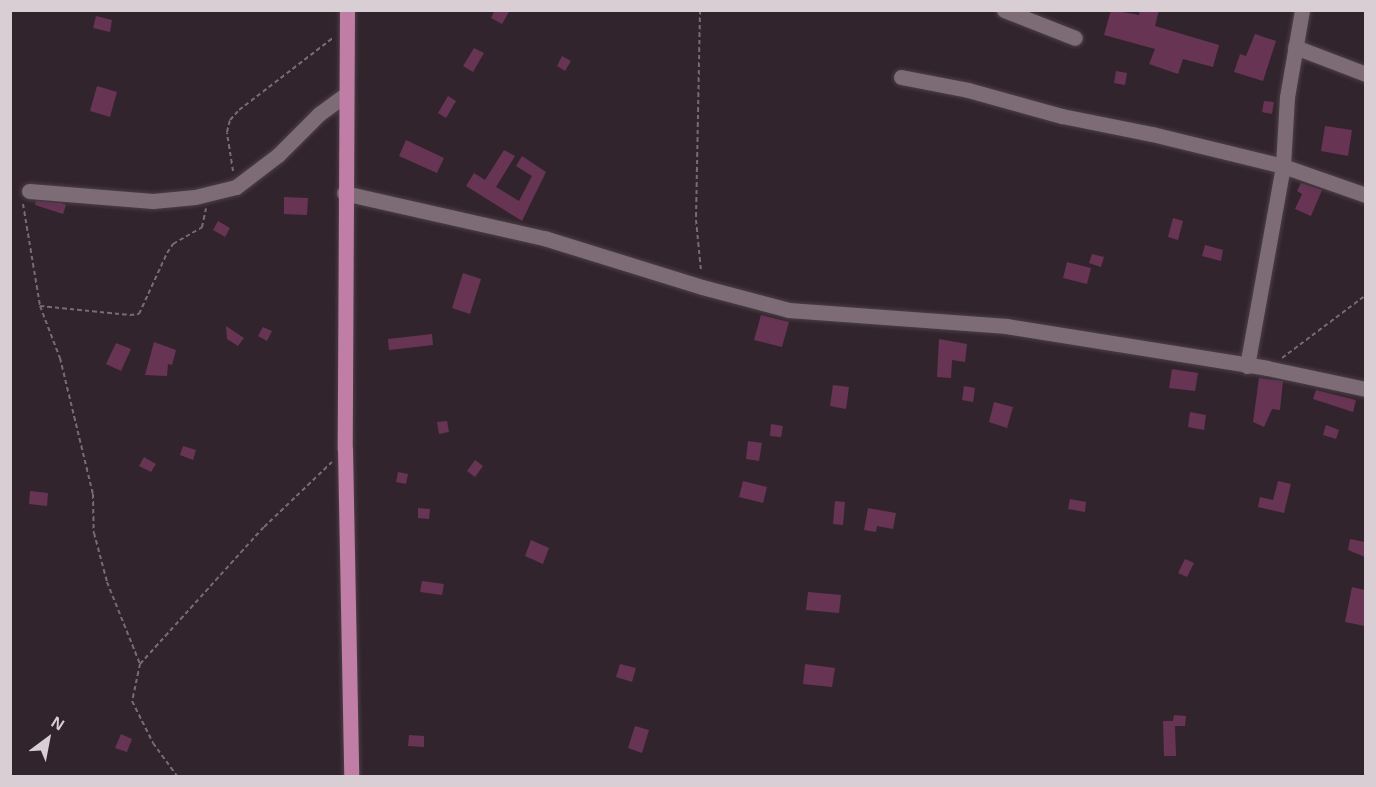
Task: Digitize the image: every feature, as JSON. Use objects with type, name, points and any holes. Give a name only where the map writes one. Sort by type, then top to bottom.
[{"type":"main road","points":[[347,10],[344,193],[345,449],[351,777]]},
{"type":"street","points":[[1004,10],[1074,38]]},
{"type":"street","points":[[1247,366],[1283,166],[1287,97],[1302,10]]},
{"type":"street","points":[[1295,47],[1365,74]]},
{"type":"street","points":[[901,77],[968,90],[1062,116],[1152,134],[1283,166],[1365,195]]},
{"type":"street","points":[[29,191],[153,201],[207,194],[236,187],[278,154],[319,114],[345,95]]},
{"type":"street","points":[[344,193],[544,237],[702,287],[789,310],[1006,326],[1267,368],[1365,389]]},
{"type":"path","points":[[700,10],[696,220],[702,287]]},
{"type":"path","points":[[236,187],[227,132],[230,120],[239,110],[348,27]]},
{"type":"path","points":[[29,191],[23,205],[40,306],[60,358],[77,421],[93,494],[94,533],[107,582],[140,664]]},
{"type":"path","points":[[40,306],[139,314],[167,253],[174,244],[202,227],[207,194]]},
{"type":"path","points":[[1267,368],[1365,294]]},
{"type":"path","points":[[177,777],[153,743],[132,701],[140,664],[264,527],[345,449]]},
{"type":"building","points":[[495,10],[510,10],[502,24],[491,18]]},
{"type":"building","points":[[1111,10],[1139,15],[1140,10],[1159,10],[1155,26],[1219,45],[1213,67],[1183,59],[1178,74],[1149,64],[1155,49],[1104,35]]},
{"type":"building","points":[[96,16],[112,20],[110,32],[93,28]]},
{"type":"building","points":[[1255,34],[1276,41],[1263,81],[1234,72],[1240,54],[1246,56]]},
{"type":"building","points":[[474,48],[484,53],[473,72],[463,66]]},
{"type":"building","points":[[562,56],[571,61],[565,71],[557,66]]},
{"type":"building","points":[[1116,71],[1127,73],[1125,85],[1114,83]]},
{"type":"building","points":[[97,86],[117,92],[110,117],[90,111]]},
{"type":"building","points":[[448,96],[456,101],[446,118],[438,113]]},
{"type":"building","points":[[1264,101],[1274,102],[1272,114],[1262,112]]},
{"type":"building","points":[[1325,126],[1352,130],[1348,156],[1321,151]]},
{"type":"building","points":[[406,140],[444,158],[437,173],[399,156]]},
{"type":"building","points":[[504,150],[515,156],[496,187],[519,201],[532,176],[516,166],[522,156],[546,172],[522,221],[466,186],[474,173],[485,180]]},
{"type":"building","points":[[1301,183],[1322,190],[1311,216],[1295,209],[1302,194],[1297,191]]},
{"type":"building","points":[[284,197],[308,198],[307,215],[284,214]]},
{"type":"building","points":[[36,201],[66,205],[63,214],[35,205]]},
{"type":"building","points":[[1173,218],[1183,221],[1178,240],[1168,237]]},
{"type":"building","points":[[218,221],[230,228],[225,237],[213,230]]},
{"type":"building","points":[[1205,245],[1223,250],[1221,261],[1202,256]]},
{"type":"building","points":[[1092,254],[1104,257],[1101,267],[1089,263]]},
{"type":"building","points":[[1067,262],[1091,268],[1087,284],[1063,278]]},
{"type":"building","points":[[463,273],[481,279],[470,314],[452,308]]},
{"type":"building","points":[[761,315],[789,322],[782,347],[754,340]]},
{"type":"building","points":[[226,326],[244,338],[238,346],[227,339]]},
{"type":"building","points":[[263,327],[272,331],[267,341],[258,336]]},
{"type":"building","points":[[432,334],[433,345],[389,350],[388,339]]},
{"type":"building","points":[[939,339],[967,344],[965,362],[952,360],[951,378],[937,377]]},
{"type":"building","points":[[154,342],[176,350],[172,365],[168,364],[167,376],[145,375]]},
{"type":"building","points":[[116,343],[131,349],[121,371],[106,364]]},
{"type":"building","points":[[1172,369],[1198,373],[1195,391],[1169,388]]},
{"type":"building","points":[[1259,378],[1283,381],[1280,410],[1272,409],[1264,427],[1253,422]]},
{"type":"building","points":[[833,385],[849,387],[846,409],[830,406]]},
{"type":"building","points":[[964,386],[975,388],[973,402],[962,400]]},
{"type":"building","points":[[1316,390],[1356,400],[1353,412],[1313,399]]},
{"type":"building","points":[[994,402],[1013,407],[1007,428],[989,422]]},
{"type":"building","points":[[1190,412],[1206,415],[1204,430],[1188,427]]},
{"type":"building","points":[[447,421],[449,432],[439,434],[437,422]]},
{"type":"building","points":[[771,424],[783,426],[781,437],[770,436]]},
{"type":"building","points":[[1326,425],[1339,430],[1336,439],[1323,435]]},
{"type":"building","points":[[748,441],[762,443],[759,461],[746,459]]},
{"type":"building","points":[[183,446],[196,450],[193,460],[180,455]]},
{"type":"building","points":[[144,457],[156,464],[151,472],[139,466]]},
{"type":"building","points":[[475,460],[483,466],[475,477],[467,471]]},
{"type":"building","points":[[398,472],[408,474],[406,484],[396,482]]},
{"type":"building","points":[[743,481],[767,487],[763,503],[739,497]]},
{"type":"building","points":[[1278,481],[1291,484],[1284,513],[1258,507],[1260,497],[1273,500]]},
{"type":"building","points":[[30,491],[48,493],[47,506],[29,504]]},
{"type":"building","points":[[1070,499],[1086,502],[1085,512],[1068,509]]},
{"type":"building","points":[[835,501],[845,502],[843,525],[833,524]]},
{"type":"building","points":[[418,508],[430,509],[429,519],[418,518]]},
{"type":"building","points":[[868,508],[896,513],[893,529],[877,526],[876,532],[864,530]]},
{"type":"building","points":[[1350,539],[1365,542],[1365,557],[1348,550]]},
{"type":"building","points":[[531,540],[549,548],[543,564],[525,556]]},
{"type":"building","points":[[1185,559],[1194,563],[1187,577],[1178,573]]},
{"type":"building","points":[[422,581],[444,584],[442,595],[420,592]]},
{"type":"building","points":[[1352,587],[1365,590],[1365,626],[1345,622]]},
{"type":"building","points":[[808,592],[841,595],[839,613],[806,610]]},
{"type":"building","points":[[620,664],[636,668],[632,682],[616,677]]},
{"type":"building","points":[[805,664],[835,668],[832,687],[803,684]]},
{"type":"building","points":[[1174,715],[1186,716],[1185,726],[1175,726],[1176,756],[1164,756],[1163,721],[1173,721]]},
{"type":"building","points":[[635,726],[649,730],[642,753],[628,748]]},
{"type":"building","points":[[121,734],[132,739],[127,752],[115,748]]},
{"type":"building","points":[[409,735],[424,736],[424,747],[408,746]]}]
